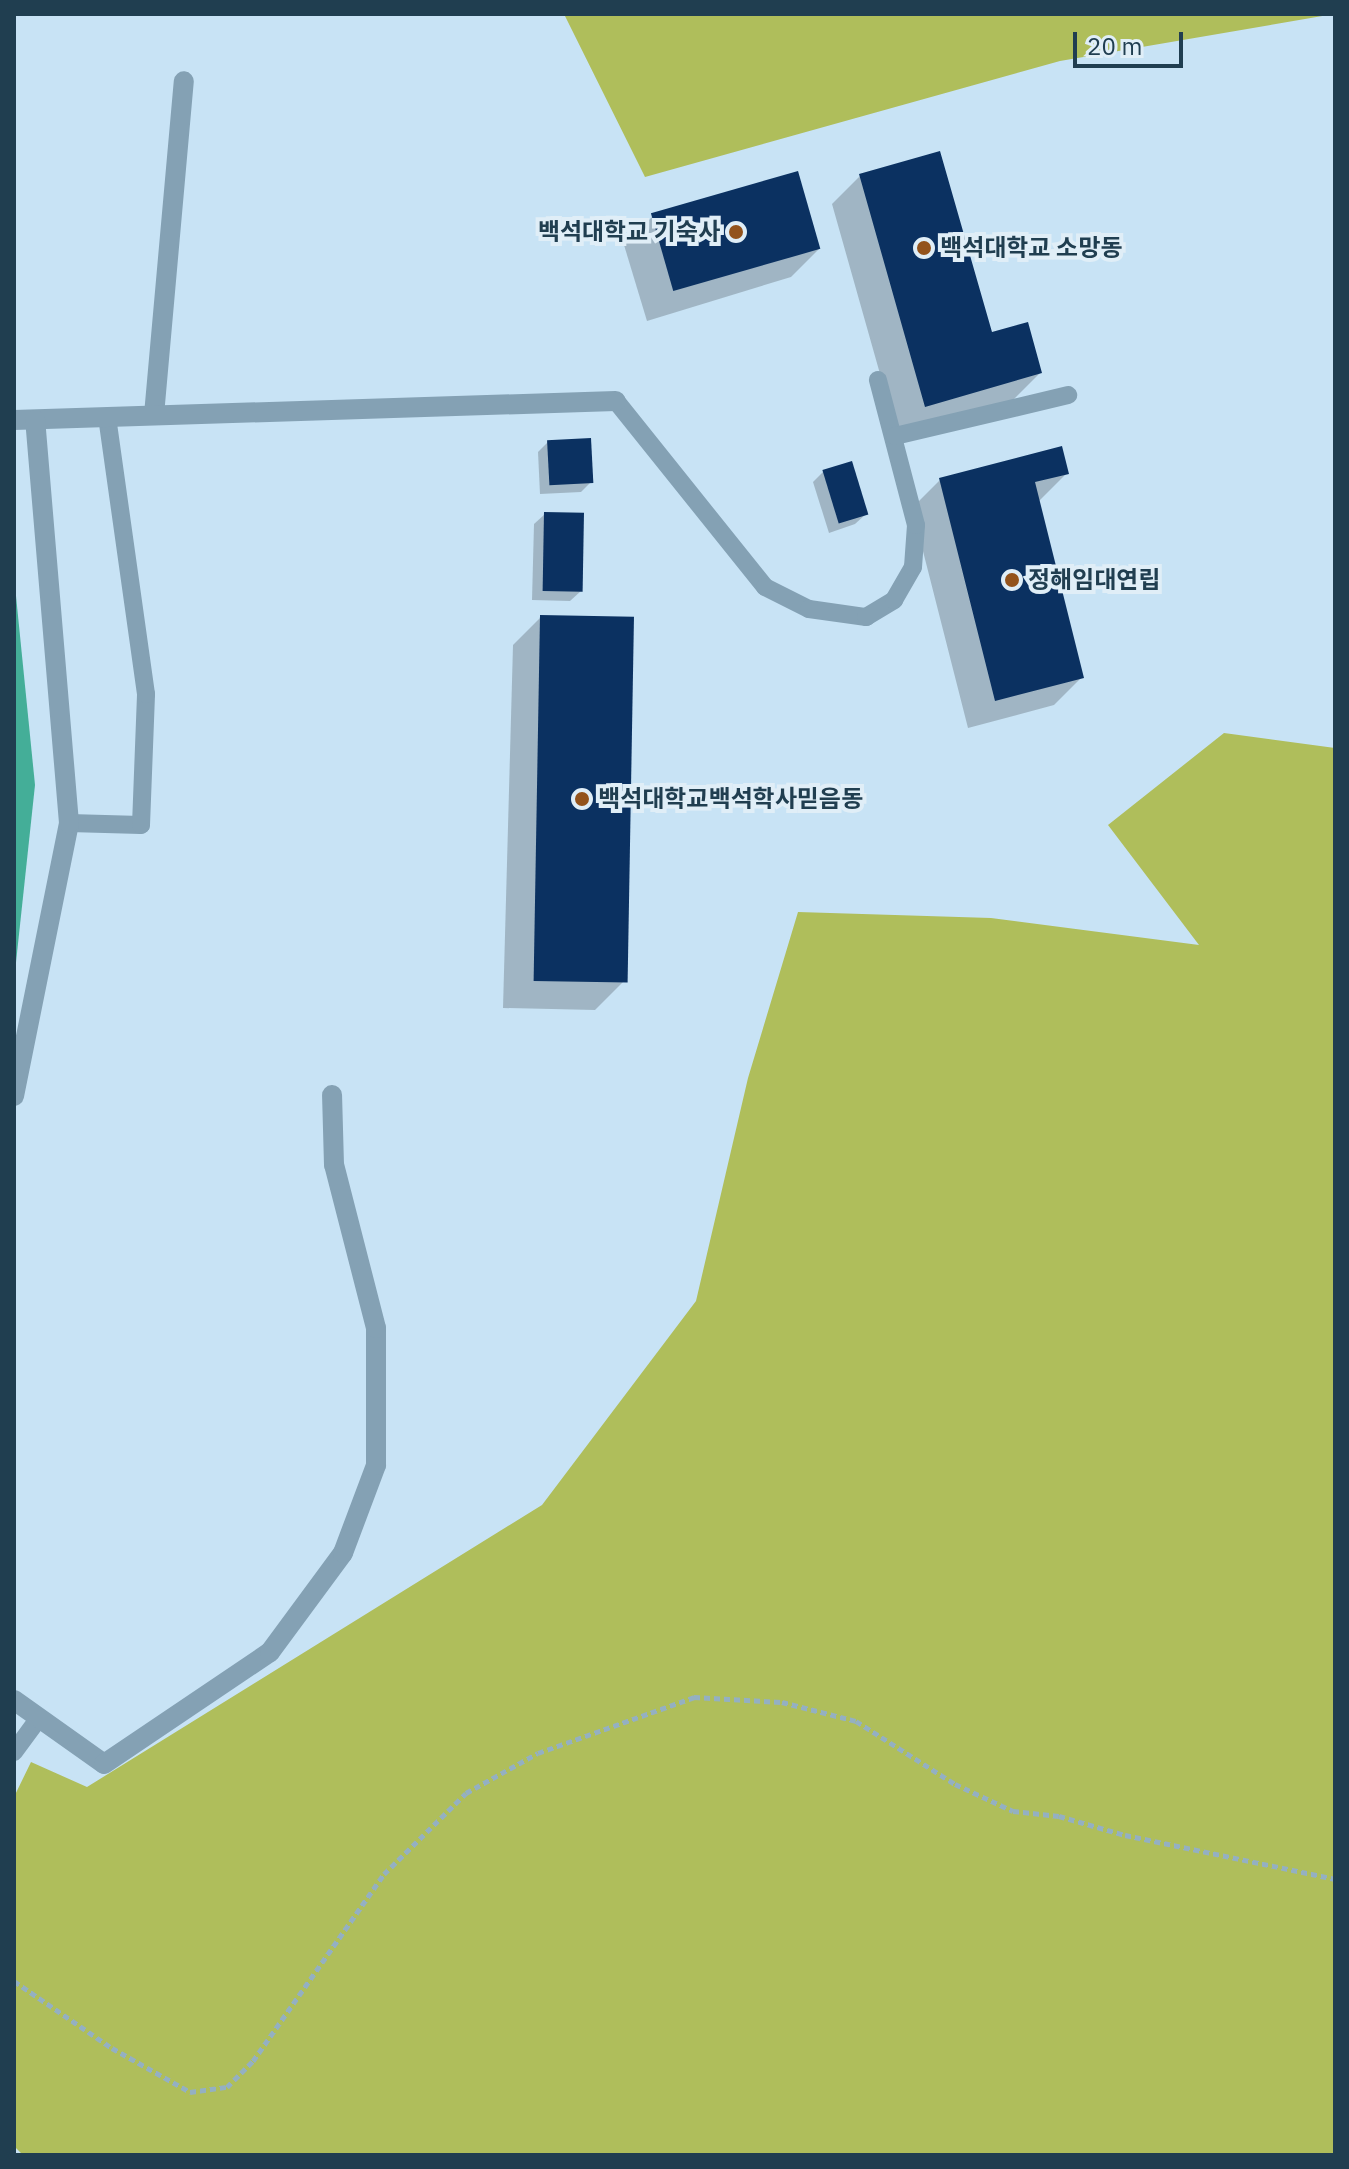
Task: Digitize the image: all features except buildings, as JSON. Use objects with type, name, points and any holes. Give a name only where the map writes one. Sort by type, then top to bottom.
[{"type":"street","points":[[154,415],[184,81]]},
{"type":"street","points":[[14,420],[616,401]]},
{"type":"street","points":[[14,1096],[69,823],[35,420]]},
{"type":"street","points":[[14,1700],[104,1764],[270,1652],[343,1553],[376,1465],[376,1328],[334,1165],[332,1095]]},
{"type":"lane","points":[[616,401],[765,587],[809,609],[866,617],[894,600],[913,567],[916,525],[878,380]]},
{"type":"lane","points":[[895,436],[1068,395]]},
{"type":"lane","points":[[69,823],[141,825],[146,694],[107,417]]},
{"type":"lane","points":[[14,1752],[39,1718]]},
{"type":"path","points":[[14,1981],[112,2048],[190,2092],[227,2087],[253,2061],[384,1874],[466,1793],[538,1753],[694,1697],[782,1702],[856,1721],[955,1784],[1013,1811],[1059,1816],[1125,1835],[1335,1879]]},
{"type":"shaded area","points":[[564,14],[1334,14],[1060,61],[645,177]]},
{"type":"shaded area","points":[[14,576],[35,785],[14,981]]},
{"type":"shaded area","points":[[1224,733],[1335,748],[1335,2155],[23,2155],[14,2146],[14,1797],[31,1762],[87,1787],[542,1505],[696,1301],[748,1078],[798,912],[991,918],[1199,945],[1108,825]]},
{"type":"place","name":"백석대학교 기숙사","points":[[736,232]]},
{"type":"place","name":"백석대학교 소망동","points":[[924,248]]},
{"type":"place","name":"정해임대연립","points":[[1012,580]]},
{"type":"place","name":"백석대학교백석학사믿음동","points":[[582,799]]}]
